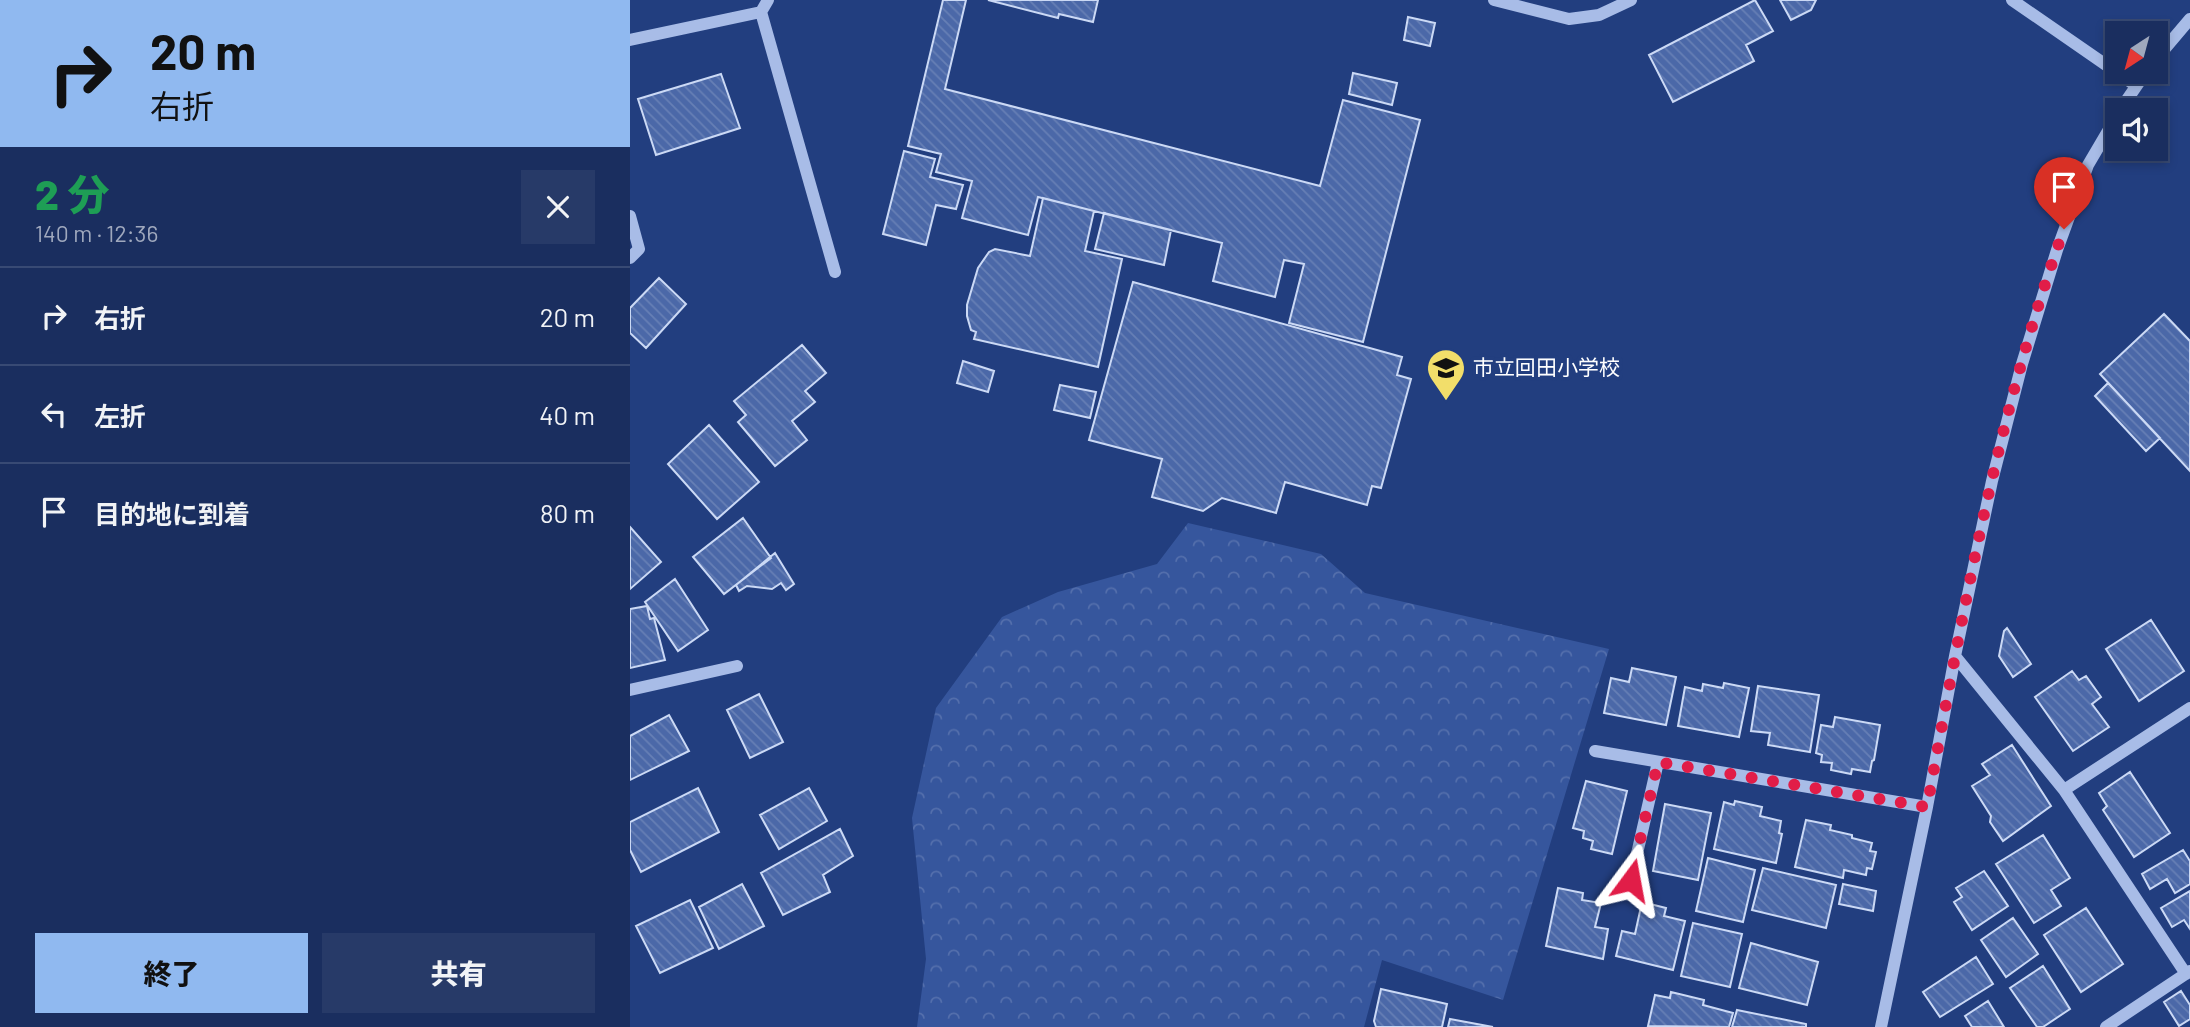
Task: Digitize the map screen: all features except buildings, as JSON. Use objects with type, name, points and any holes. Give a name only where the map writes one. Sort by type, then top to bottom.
[{"type":"street","points":[[768,0],[761,12],[835,272]]},
{"type":"street","points":[[1494,0],[1541,7],[1569,19],[1600,15],[1631,0]]},
{"type":"street","points":[[2012,0],[2135,85],[2127,98]]},
{"type":"street","points":[[630,40],[761,12]]},
{"type":"street","points":[[2168,46],[2190,19]]},
{"type":"street","points":[[1881,1027],[1992,481],[2022,364],[2057,250],[2088,165],[2105,136]]},
{"type":"street","points":[[630,216],[639,249],[630,258]]},
{"type":"street","points":[[1955,656],[2064,790],[2188,972],[2106,1027]]},
{"type":"street","points":[[630,690],[737,666]]},
{"type":"street","points":[[2064,790],[2190,708]]},
{"type":"street","points":[[1595,751],[1927,807]]},
{"type":"street","points":[[1631,880],[1658,762]]},
{"type":"green space","points":[[1188,523],[1321,554],[1365,593],[1609,649],[1503,1000],[1382,960],[1364,1027],[917,1027],[926,959],[912,818],[936,708],[1002,617],[1058,592],[1157,564]]},
{"type":"place","name":"市立回田小学校","points":[[1446,402]]},
{"type":"route","points":[[1631,880],[1658,762],[1927,807],[1992,481],[2022,364],[2064,229]]}]
